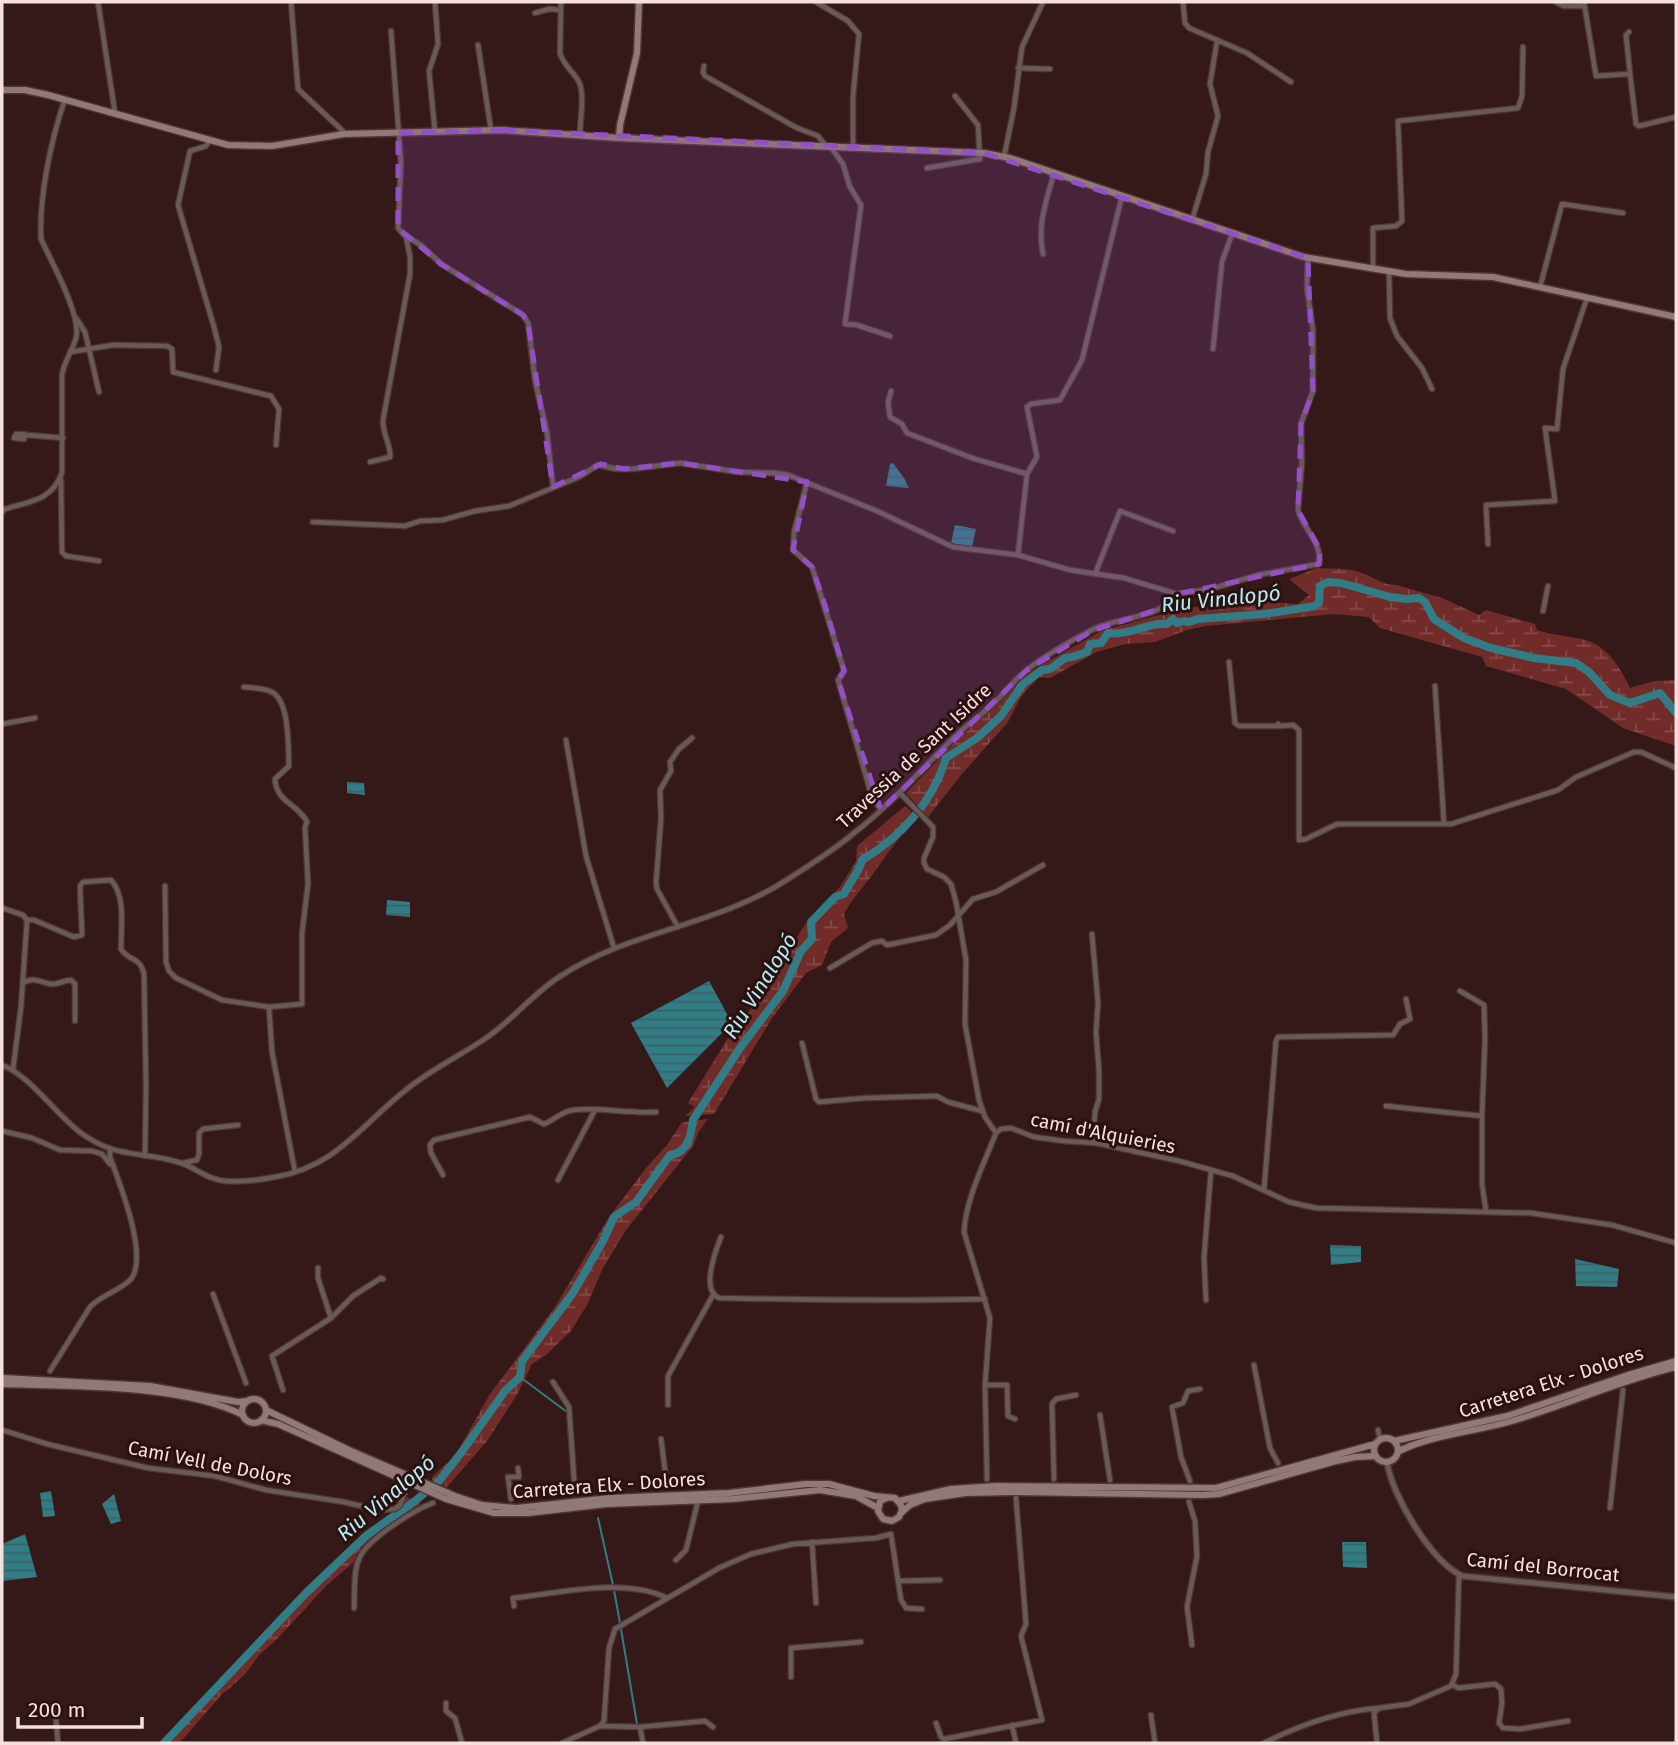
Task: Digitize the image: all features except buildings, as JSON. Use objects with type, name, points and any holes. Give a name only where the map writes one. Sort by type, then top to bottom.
[{"type":"main road","points":[[619,138],[637,53],[639,2]]},
{"type":"main road","points":[[2,90],[25,90],[65,99],[228,145],[272,146],[346,134],[491,130],[981,153],[1004,157],[1054,173],[1308,258],[1389,272],[1477,275],[1676,317]]},
{"type":"main road","name":"Carretera Elx - Dolores","points":[[1394,1441],[1507,1416],[1676,1361]]},
{"type":"main road","name":"Carretera Elx - Dolores","points":[[1398,1452],[1417,1443],[1510,1422],[1676,1367]]},
{"type":"main road","points":[[2,1378],[150,1386],[238,1402],[258,1399],[266,1410],[261,1420],[250,1422],[243,1415],[215,1404],[155,1392],[2,1384]]},
{"type":"main road","points":[[243,1415],[242,1409],[247,1401]]},
{"type":"main road","name":"Carretera Elx - Dolores","points":[[266,1410],[413,1481]]},
{"type":"main road","name":"Carretera Elx - Dolores","points":[[261,1420],[278,1424],[484,1511],[516,1514],[633,1502],[733,1499],[820,1490],[856,1496],[878,1508]]},
{"type":"main road","points":[[1387,1438],[1394,1441],[1398,1452],[1393,1460],[1387,1462],[1376,1456],[1355,1457],[1211,1495],[966,1493],[925,1499],[910,1505],[895,1520],[888,1521],[879,1514],[878,1508],[880,1501],[887,1498],[899,1501],[951,1489],[996,1486],[1216,1488],[1387,1438]]},
{"type":"main road","points":[[1376,1456],[1378,1442]]},
{"type":"main road","name":"Carretera Elx - Dolores","points":[[447,1496],[482,1505],[517,1508],[610,1498],[748,1492],[806,1484],[838,1485],[887,1498]]},
{"type":"main road","points":[[899,1501],[901,1513]]},
{"type":"street","points":[[98,2],[115,113]]},
{"type":"street","points":[[292,2],[298,89],[346,134]]},
{"type":"street","points":[[435,2],[438,44],[429,71],[435,132]]},
{"type":"street","points":[[561,2],[561,60],[578,81],[580,134]]},
{"type":"street","points":[[816,2],[848,21],[859,34],[853,96],[853,146]]},
{"type":"street","points":[[1004,157],[1022,47],[1043,2]]},
{"type":"street","points":[[1183,2],[1185,23],[1189,28],[1247,52],[1291,82]]},
{"type":"street","points":[[1556,2],[1564,6],[1584,4],[1596,76],[1630,74]]},
{"type":"street","points":[[535,13],[549,9],[561,10]]},
{"type":"street","points":[[391,31],[401,163],[398,228],[441,264],[523,314],[528,323],[535,381],[547,433],[552,487]]},
{"type":"street","points":[[1629,32],[1626,36],[1636,124],[1639,126],[1676,117]]},
{"type":"street","points":[[1192,220],[1206,174],[1208,152],[1218,116],[1210,84],[1217,41]]},
{"type":"street","points":[[478,45],[491,130]]},
{"type":"street","points":[[1373,269],[1373,228],[1396,226],[1402,221],[1398,121],[1518,108],[1522,96],[1523,47]]},
{"type":"street","points":[[704,66],[705,76],[797,128],[818,136],[843,164],[850,187],[860,205],[845,324],[857,325],[890,336]]},
{"type":"street","points":[[1018,68],[1050,69]]},
{"type":"street","points":[[927,168],[980,159],[978,125],[955,96]]},
{"type":"street","points":[[65,99],[57,121],[50,159],[40,228],[41,239],[74,314],[85,332],[99,392]]},
{"type":"street","points":[[209,141],[206,146],[190,151],[178,205],[219,347],[216,370]]},
{"type":"street","points":[[1043,254],[1040,238],[1042,213],[1054,173]]},
{"type":"street","points":[[1018,555],[1027,474],[1037,457],[1027,407],[1031,404],[1060,400],[1082,360],[1122,196]]},
{"type":"street","points":[[1540,287],[1562,204],[1623,213]]},
{"type":"street","points":[[1213,349],[1222,262],[1232,234]]},
{"type":"street","points":[[370,462],[390,457],[391,451],[384,438],[383,419],[410,274],[406,236]]},
{"type":"street","name":"Travessia de Sant Isidre","points":[[2,1065],[13,1069],[77,1130],[110,1150],[182,1163],[211,1178],[226,1181],[274,1177],[295,1172],[332,1156],[422,1077],[491,1035],[557,978],[614,948],[747,902],[781,883],[854,834],[1027,670],[1092,631],[1110,622],[1156,610],[1173,600],[1177,594],[1320,564],[1320,550],[1298,510],[1301,424],[1313,391],[1313,330],[1307,288],[1308,258]]},
{"type":"street","points":[[1389,272],[1390,318],[1398,336],[1422,368],[1433,389]]},
{"type":"street","points":[[1488,544],[1486,505],[1555,501],[1545,428],[1557,429],[1563,369],[1587,298]]},
{"type":"street","points":[[74,314],[76,338],[64,360],[62,375],[62,552],[66,556],[99,561]]},
{"type":"street","points":[[69,352],[113,345],[167,346],[172,349],[173,372],[271,396],[279,409],[276,445]]},
{"type":"street","points":[[891,391],[888,402],[890,417],[902,424],[907,433],[972,458],[1027,474]]},
{"type":"street","points":[[24,434],[63,438]]},
{"type":"street","points":[[313,522],[405,526],[443,520],[475,511],[509,506],[579,477],[598,465],[633,469],[670,463],[752,473],[775,473],[807,482],[877,510],[953,547],[1018,555],[1070,570],[1124,578],[1177,594]]},
{"type":"street","points":[[2,512],[44,498],[61,478]]},
{"type":"street","points":[[807,482],[794,532],[793,550],[812,567],[825,605],[844,671],[838,680],[872,797],[881,810]]},
{"type":"street","points":[[1095,574],[1120,511],[1173,531]]},
{"type":"street","points":[[1543,611],[1548,586]]},
{"type":"street","points":[[1229,662],[1235,723],[1239,726],[1293,724],[1299,730],[1300,840],[1336,824],[1444,824],[1460,821],[1558,790],[1576,777],[1634,752],[1641,752],[1676,768]]},
{"type":"street","points":[[1435,686],[1444,824]]},
{"type":"street","points":[[164,887],[166,962],[169,971],[176,978],[222,1000],[269,1007],[302,1004],[307,822],[303,815],[279,796],[275,786],[275,779],[289,766],[285,711],[279,698],[270,691],[244,687]]},
{"type":"street","points":[[2,724],[35,718]]},
{"type":"street","points":[[678,927],[656,883],[661,818],[660,790],[671,771],[670,762],[679,749],[692,738]]},
{"type":"street","points":[[566,740],[586,856],[614,948]]},
{"type":"street","points":[[900,793],[933,827],[924,858],[927,869],[944,877],[951,884],[966,960],[964,1017],[983,1111],[996,1133],[968,1212],[964,1232],[990,1318],[985,1385],[987,1479]]},
{"type":"street","points":[[831,968],[872,943],[882,941],[887,945],[936,935],[950,925],[972,899],[996,892],[1043,865]]},
{"type":"street","points":[[27,920],[34,920],[79,937],[82,935],[79,886],[90,881],[111,880],[115,884],[119,895],[121,948],[125,954],[142,965],[144,974],[145,1156]]},
{"type":"street","points":[[2,908],[23,915],[27,920],[13,1069]]},
{"type":"street","points":[[1092,934],[1098,1003],[1096,1032],[1099,1071],[1099,1098],[1095,1112],[1093,1143]]},
{"type":"street","points":[[23,983],[29,979],[56,984],[71,980],[75,984],[75,1021]]},
{"type":"street","points":[[1460,991],[1483,1005],[1485,1039],[1482,1193],[1486,1211]]},
{"type":"street","points":[[1264,1190],[1278,1037],[1393,1035],[1399,1024],[1410,1019],[1406,999]]},
{"type":"street","points":[[269,1007],[272,1052],[295,1172]]},
{"type":"street","points":[[802,1043],[819,1102],[937,1096],[948,1102],[983,1111]]},
{"type":"street","points":[[1386,1106],[1482,1116]]},
{"type":"street","points":[[443,1175],[431,1153],[430,1145],[434,1140],[530,1117],[544,1124],[553,1121],[559,1114],[573,1110],[656,1112]]},
{"type":"street","points":[[558,1180],[595,1110]]},
{"type":"street","points":[[182,1163],[197,1160],[199,1133],[203,1129],[238,1125]]},
{"type":"street","name":"camí d'Alquieries","points":[[996,1133],[1001,1129],[1011,1128],[1034,1137],[1093,1143],[1212,1170],[1233,1176],[1289,1202],[1316,1208],[1403,1212],[1486,1211],[1577,1218],[1612,1224],[1676,1244]]},
{"type":"street","points":[[2,1131],[32,1138],[60,1150],[102,1154],[116,1174]]},
{"type":"street","points":[[50,1371],[90,1307],[130,1279],[135,1269],[134,1228],[110,1150]]},
{"type":"street","points":[[1206,1300],[1204,1258],[1212,1170]]},
{"type":"street","points":[[721,1237],[713,1259],[710,1290],[719,1298],[802,1298],[852,1302],[985,1299]]},
{"type":"street","points":[[318,1268],[318,1278],[331,1318]]},
{"type":"street","points":[[283,1390],[272,1356],[331,1318],[353,1296],[383,1279]]},
{"type":"street","points":[[213,1294],[246,1383]]},
{"type":"street","points":[[668,1405],[667,1376],[713,1295]]},
{"type":"street","points":[[1254,1365],[1270,1448],[1278,1463]]},
{"type":"street","points":[[553,1382],[569,1407],[575,1493]]},
{"type":"street","points":[[985,1385],[1007,1385],[1008,1416],[1015,1419]]},
{"type":"street","points":[[1190,1481],[1181,1457],[1172,1407],[1183,1403],[1188,1391],[1200,1389]]},
{"type":"street","points":[[1610,1508],[1623,1390]]},
{"type":"street","points":[[1054,1479],[1052,1404],[1056,1399],[1076,1395]]},
{"type":"street","points":[[1100,1415],[1110,1480]]},
{"type":"street","name":"Camí Vell de Dolors","points":[[2,1430],[47,1444],[148,1468],[215,1476],[266,1490],[379,1510],[395,1509],[400,1505],[405,1492]]},
{"type":"street","points":[[1378,1430],[1378,1442]]},
{"type":"street","points":[[661,1439],[667,1486]]},
{"type":"street","name":"Camí del Borrocat","points":[[1387,1462],[1390,1480],[1409,1519],[1459,1575],[1676,1597]]},
{"type":"street","points":[[511,1499],[508,1478],[519,1476],[518,1468]]},
{"type":"street","points":[[936,1723],[944,1739],[1042,1720],[1021,1636],[1026,1624],[1016,1498]]},
{"type":"street","points":[[1189,1502],[1195,1521],[1197,1556],[1187,1607],[1192,1645]]},
{"type":"street","points":[[354,1608],[357,1561],[362,1551],[417,1508],[433,1503]]},
{"type":"street","points":[[676,1560],[687,1550],[697,1505]]},
{"type":"street","points":[[600,1727],[606,1710],[612,1635],[621,1624],[733,1560],[776,1547],[876,1538],[891,1534],[901,1600],[906,1608],[922,1609]]},
{"type":"street","points":[[811,1542],[817,1603]]},
{"type":"street","points":[[1264,1743],[1297,1727],[1338,1715],[1409,1704],[1451,1686],[1456,1674],[1459,1575]]},
{"type":"street","points":[[898,1581],[940,1580]]},
{"type":"street","points":[[514,1606],[513,1598],[613,1588],[636,1589],[667,1598]]},
{"type":"street","points":[[791,1677],[791,1648],[861,1642]]},
{"type":"street","points":[[1452,1684],[1458,1688],[1495,1684],[1500,1689],[1502,1703],[1499,1723],[1503,1728],[1520,1729],[1568,1721]]},
{"type":"street","points":[[446,1703],[446,1711],[455,1718],[463,1743]]},
{"type":"street","points":[[55,1709],[58,1743]]},
{"type":"street","points":[[1377,1743],[1374,1713],[1379,1709]]},
{"type":"street","points":[[1151,1715],[1155,1743]]},
{"type":"street","points":[[562,1743],[600,1727],[640,1727],[705,1721],[713,1727]]},
{"type":"street","points":[[1012,1726],[1016,1743]]},
{"type":"street","points":[[640,1727],[643,1743]]},
{"type":"highlighted area","points":[[502,130],[984,153],[1308,258],[1313,391],[1301,424],[1298,510],[1320,550],[1319,564],[1177,594],[1156,610],[1092,631],[1027,670],[881,810],[838,680],[844,671],[825,605],[812,567],[793,550],[807,482],[680,463],[624,469],[601,464],[553,487],[528,323],[523,315],[441,264],[398,228],[398,133]]},
{"type":"green space","points":[[1317,568],[1358,571],[1391,585],[1442,598],[1479,615],[1486,610],[1535,624],[1537,630],[1543,632],[1591,642],[1610,656],[1630,688],[1654,681],[1676,680],[1676,746],[1623,728],[1566,689],[1486,666],[1482,657],[1380,628],[1369,617],[1333,614],[1206,626],[1155,642],[1125,644],[1097,652],[1050,678],[1039,677],[1022,695],[1008,722],[928,817],[906,793],[952,745],[1030,672],[1101,631],[1181,609],[1204,606],[1238,592],[1248,601],[1298,604],[1309,595],[1289,579]]},
{"type":"green space","points":[[905,806],[917,817],[850,904],[844,914],[848,928],[831,942],[822,965],[806,973],[772,1018],[714,1114],[685,1116],[695,1107],[688,1103],[733,1030],[760,998],[776,968],[809,919],[840,887],[856,861],[857,846]]},
{"type":"green space","points":[[708,1119],[693,1146],[626,1230],[571,1331],[546,1355],[532,1364],[518,1393],[487,1441],[447,1487],[432,1480],[455,1456],[490,1394],[555,1307],[609,1217],[646,1168],[667,1145],[682,1122]]},
{"type":"green space","points":[[407,1497],[421,1504],[368,1542],[357,1553],[354,1562],[327,1585],[259,1655],[246,1673],[223,1693],[184,1738],[177,1743],[159,1743],[328,1566],[403,1506]]},
{"type":"water","points":[[893,463],[909,488],[886,486],[890,464]]},
{"type":"water","points":[[955,525],[976,529],[972,547],[951,543]]},
{"type":"water","points":[[347,782],[364,783],[365,795],[347,793]]},
{"type":"water","points":[[387,900],[410,902],[410,917],[386,915]]},
{"type":"water","points":[[709,981],[732,1023],[667,1088],[631,1023]]},
{"type":"water","points":[[1330,1245],[1361,1246],[1361,1262],[1331,1265]]},
{"type":"water","points":[[1575,1259],[1619,1269],[1617,1287],[1576,1286]]},
{"type":"water","points":[[51,1491],[55,1516],[43,1517],[40,1493]]},
{"type":"water","points":[[114,1494],[121,1521],[111,1524],[102,1504]]},
{"type":"water","points":[[25,1534],[37,1577],[3,1581],[2,1544]]},
{"type":"water","points":[[1342,1542],[1366,1542],[1367,1568],[1343,1567]]},
{"type":"waterway","name":"Riu Vinalopó","points":[[164,1743],[305,1594],[367,1535],[439,1481],[505,1391],[520,1377],[522,1361],[573,1293],[614,1217],[636,1202],[670,1155],[685,1147],[693,1120],[740,1048],[783,991],[801,951],[812,939],[811,922],[835,897],[844,894],[862,860],[890,841],[914,817],[933,789],[946,758],[977,738],[1001,716],[1022,685],[1042,670],[1050,669],[1065,658],[1087,652],[1090,644],[1101,643],[1108,633],[1124,633],[1167,624],[1173,619],[1177,623],[1189,622],[1315,606],[1319,602],[1320,586],[1328,582],[1390,597],[1419,598],[1425,602],[1434,619],[1464,638],[1491,648],[1534,658],[1576,663],[1589,672],[1610,695],[1630,703],[1660,693],[1676,713]]},
{"type":"waterway","points":[[520,1377],[567,1412],[570,1450]]},
{"type":"waterway","points":[[598,1518],[613,1585]]},
{"type":"waterway","points":[[614,1590],[620,1623]]},
{"type":"waterway","points":[[621,1629],[637,1724]]}]
